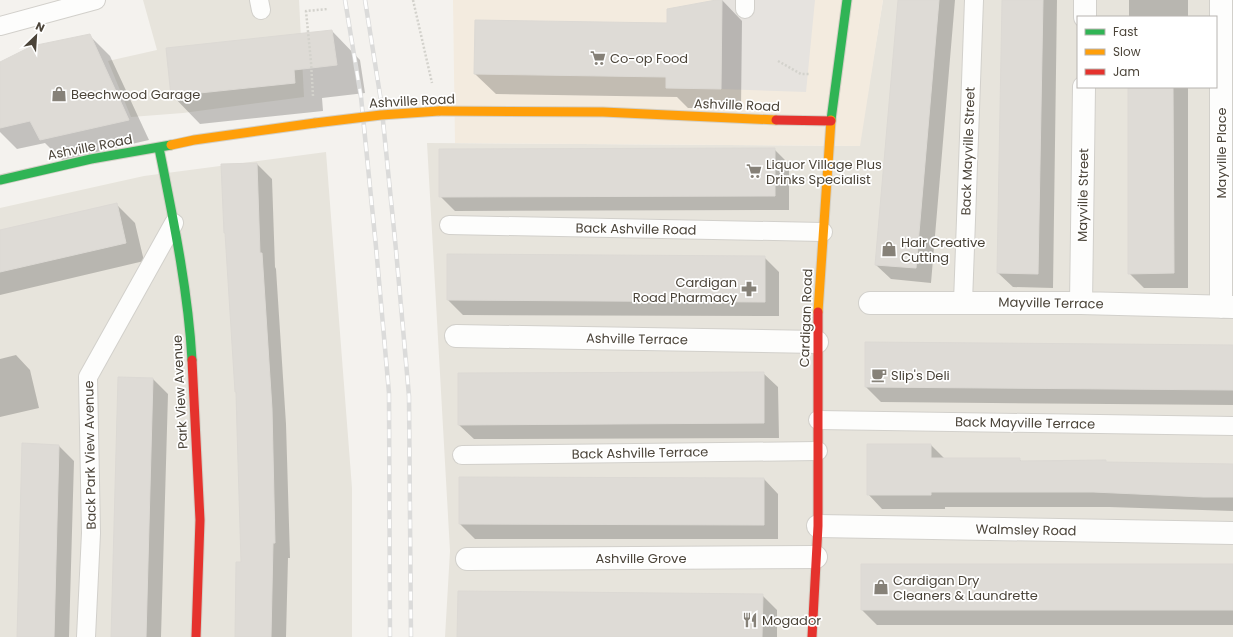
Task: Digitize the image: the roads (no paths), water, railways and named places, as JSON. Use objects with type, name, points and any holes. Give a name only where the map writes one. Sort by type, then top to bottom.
[{"type":"street","name":"Cardigan Road","points":[[812,637],[818,526],[818,342],[823,232],[831,121],[847,0]]},
{"type":"street","points":[[1085,0],[1085,16]]},
{"type":"street","name":"Mayville Place","points":[[1221,0],[1227,307]]},
{"type":"street","name":"Mayville Street","points":[[1081,304],[1084,88]]},
{"type":"street","name":"Ashville Road","points":[[0,180],[90,159],[159,148],[194,140],[315,122],[381,115],[439,111],[603,112],[831,121]]},
{"type":"street","name":"Park View Avenue","points":[[159,148],[174,223],[190,331],[200,520],[196,637]]},
{"type":"street","name":"Mayville Terrace","points":[[870,303],[963,302],[1227,307]]},
{"type":"street","name":"Ashville Terrace","points":[[456,336],[818,342]]},
{"type":"street","name":"Walmsley Road","points":[[818,526],[1233,534]]},
{"type":"street","name":"Ashville Grove","points":[[467,559],[816,557]]},
{"type":"lane","points":[[0,26],[96,0]]},
{"type":"lane","name":"Back Mayville Street","points":[[963,302],[974,0]]},
{"type":"lane","name":"Back Park View Avenue","points":[[86,637],[91,533],[88,377],[174,223]]},
{"type":"lane","name":"Back Ashville Road","points":[[449,225],[823,232]]},
{"type":"lane","name":"Back Mayville Terrace","points":[[818,420],[1233,426]]},
{"type":"lane","name":"Back Ashville Terrace","points":[[462,455],[818,451]]},
{"type":"railway","points":[[345,0],[361,97],[389,393],[390,637]]},
{"type":"railway","points":[[365,0],[381,101],[409,396],[411,637]]},
{"type":"place","name":"Co-op Food","points":[[598,58]]},
{"type":"place","name":"Beechwood Garage","points":[[59,94]]},
{"type":"place","name":"Liquor Village Plus Drinks Specialist","points":[[754,171]]},
{"type":"place","name":"Hair Creative Cutting","points":[[889,249]]},
{"type":"place","name":"Cardigan Road Pharmacy","points":[[749,289]]},
{"type":"place","name":"Slip's Deli","points":[[879,375]]},
{"type":"place","name":"Cardigan Dry Cleaners & Laundrette","points":[[881,587]]},
{"type":"place","name":"Mogador","points":[[750,620]]}]
